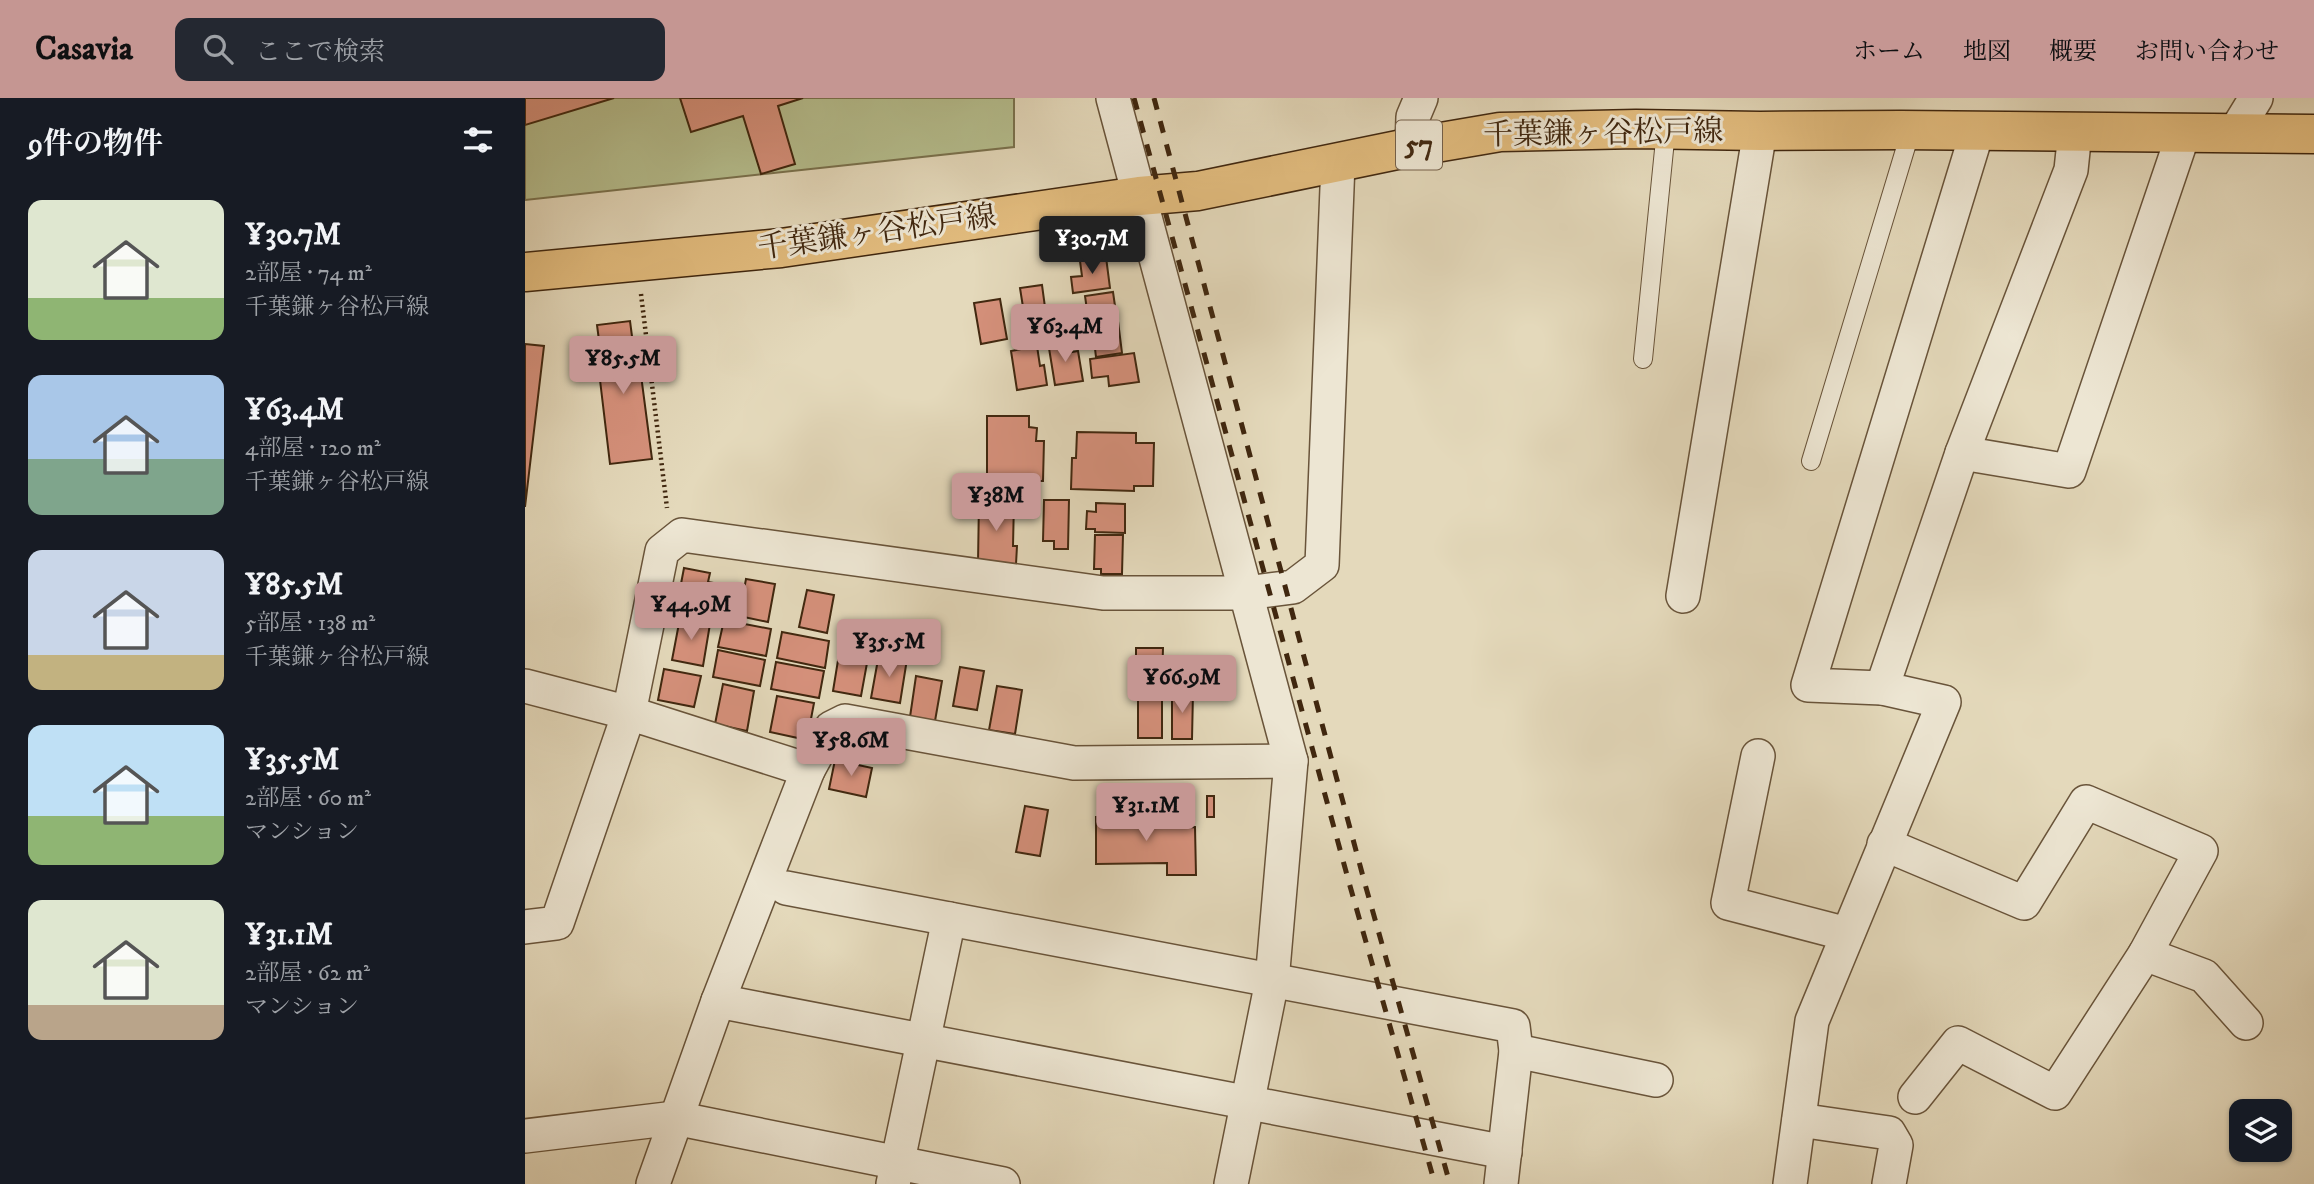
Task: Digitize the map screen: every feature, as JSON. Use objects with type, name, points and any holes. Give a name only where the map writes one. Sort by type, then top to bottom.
[{"type":"main road","name":"千葉鎌ヶ谷松戸線","points":[[525,272],[781,248],[1139,196],[1198,191],[1412,146],[1500,132],[1911,130],[2314,134]]},
{"type":"street","points":[[1112,98],[1291,761],[1272,981],[1231,1184]]},
{"type":"street","points":[[1412,146],[1413,117],[1421,98]]},
{"type":"street","points":[[2234,134],[2256,98]]},
{"type":"street","points":[[1683,596],[1760,131]]},
{"type":"street","points":[[1790,1184],[1812,1021],[1944,702],[1882,688],[1808,685],[1977,132]]},
{"type":"street","points":[[1882,688],[1962,453],[2071,170],[2075,132]]},
{"type":"street","points":[[1962,453],[2069,471],[2184,132]]},
{"type":"street","points":[[525,927],[557,923],[629,713],[663,551],[682,536],[1103,593],[1246,593],[1293,587],[1322,565],[1338,163]]},
{"type":"street","points":[[525,686],[629,713],[809,771]]},
{"type":"street","points":[[653,1184],[718,1001],[809,771],[831,727],[845,721],[1074,763],[1291,761]]},
{"type":"street","points":[[1758,756],[1728,903],[1847,934]]},
{"type":"street","points":[[1884,844],[2025,903],[2086,802],[2201,851],[2145,954],[2055,1093],[1958,1044],[1915,1097]]},
{"type":"street","points":[[718,1001],[1247,1102],[1503,1168],[1515,1051],[1513,1026],[786,888]]},
{"type":"street","points":[[895,1174],[949,919]]},
{"type":"street","points":[[2145,954],[2204,976],[2246,1023]]},
{"type":"street","points":[[1515,1051],[1656,1080]]},
{"type":"street","points":[[525,1136],[675,1118],[895,1174],[1003,1184]]},
{"type":"street","points":[[1799,1120],[1889,1133],[1896,1145],[1889,1184]]},
{"type":"lane","points":[[1643,359],[1666,130]]},
{"type":"lane","points":[[1811,461],[1911,130]]},
{"type":"path","points":[[638,263],[671,544]]},
{"type":"green space","points":[[525,98],[1014,98],[1014,147],[525,200]]},
{"type":"building","points":[[525,98],[614,98],[525,125]]},
{"type":"building","points":[[680,98],[803,98],[778,106],[795,164],[761,174],[743,116],[691,132]]},
{"type":"building","points":[[1106,257],[1110,288],[1073,293],[1071,277],[1082,276],[1080,261]]},
{"type":"building","points":[[1042,285],[1047,322],[1037,323],[1039,337],[1028,339],[1020,288]]},
{"type":"building","points":[[1113,292],[1117,320],[1089,324],[1085,296]]},
{"type":"building","points":[[1000,299],[1007,339],[981,344],[974,303]]},
{"type":"building","points":[[630,321],[637,375],[641,375],[652,459],[610,464],[600,380],[604,379],[597,325]]},
{"type":"building","points":[[1118,321],[1122,353],[1096,357],[1094,340],[1083,341],[1081,326]]},
{"type":"building","points":[[1063,340],[1066,353],[1078,351],[1083,381],[1055,385],[1048,342]]},
{"type":"building","points":[[525,344],[544,346],[525,507]]},
{"type":"building","points":[[1037,346],[1047,385],[1017,390],[1011,351]]},
{"type":"building","points":[[1134,353],[1139,382],[1109,386],[1108,376],[1092,378],[1090,359]]},
{"type":"building","points":[[987,416],[1029,416],[1029,427],[1037,428],[1036,441],[1044,441],[1043,481],[987,480]]},
{"type":"building","points":[[1077,432],[1136,433],[1136,443],[1154,443],[1153,486],[1134,486],[1134,491],[1071,489],[1072,458],[1076,458]]},
{"type":"building","points":[[979,500],[1014,501],[1013,546],[1017,546],[1016,564],[978,563]]},
{"type":"building","points":[[1044,500],[1069,500],[1068,549],[1054,549],[1054,541],[1043,541]]},
{"type":"building","points":[[1096,503],[1125,504],[1125,533],[1086,529],[1087,511],[1096,512]]},
{"type":"building","points":[[1095,535],[1123,535],[1122,574],[1101,574],[1101,569],[1094,569]]},
{"type":"building","points":[[684,568],[710,573],[708,582],[714,583],[708,616],[676,610]]},
{"type":"building","points":[[746,579],[775,584],[768,622],[739,616]]},
{"type":"building","points":[[807,590],[834,595],[827,633],[799,627]]},
{"type":"building","points":[[680,618],[710,624],[703,666],[672,660]]},
{"type":"building","points":[[724,620],[771,629],[766,656],[718,647]]},
{"type":"building","points":[[782,632],[829,641],[825,668],[777,658]]},
{"type":"building","points":[[840,648],[869,652],[861,696],[833,691]]},
{"type":"building","points":[[1136,648],[1163,648],[1162,681],[1136,681]]},
{"type":"building","points":[[718,650],[765,660],[760,686],[713,677]]},
{"type":"building","points":[[879,654],[907,659],[900,703],[871,698]]},
{"type":"building","points":[[776,662],[824,671],[819,698],[771,689]]},
{"type":"building","points":[[960,667],[984,671],[977,710],[953,706]]},
{"type":"building","points":[[664,669],[701,676],[694,707],[658,700]]},
{"type":"building","points":[[916,676],[942,681],[935,721],[910,717]]},
{"type":"building","points":[[723,684],[754,691],[747,731],[715,724]]},
{"type":"building","points":[[997,686],[1022,690],[1015,734],[989,730]]},
{"type":"building","points":[[1138,691],[1162,692],[1162,738],[1138,738]]},
{"type":"building","points":[[1172,692],[1193,692],[1192,739],[1172,739]]},
{"type":"building","points":[[777,696],[814,703],[807,740],[770,732]]},
{"type":"building","points":[[835,760],[872,768],[866,797],[829,789]]},
{"type":"building","points":[[1207,796],[1214,796],[1214,817],[1207,817]]},
{"type":"building","points":[[1025,806],[1048,810],[1040,856],[1016,852]]},
{"type":"building","points":[[1172,816],[1172,828],[1195,827],[1196,875],[1167,875],[1167,863],[1096,864],[1096,817]]},
{"type":"railway","points":[[1134,98],[1350,886],[1435,1184]]},
{"type":"railway","points":[[1154,98],[1365,884],[1450,1184]]}]
